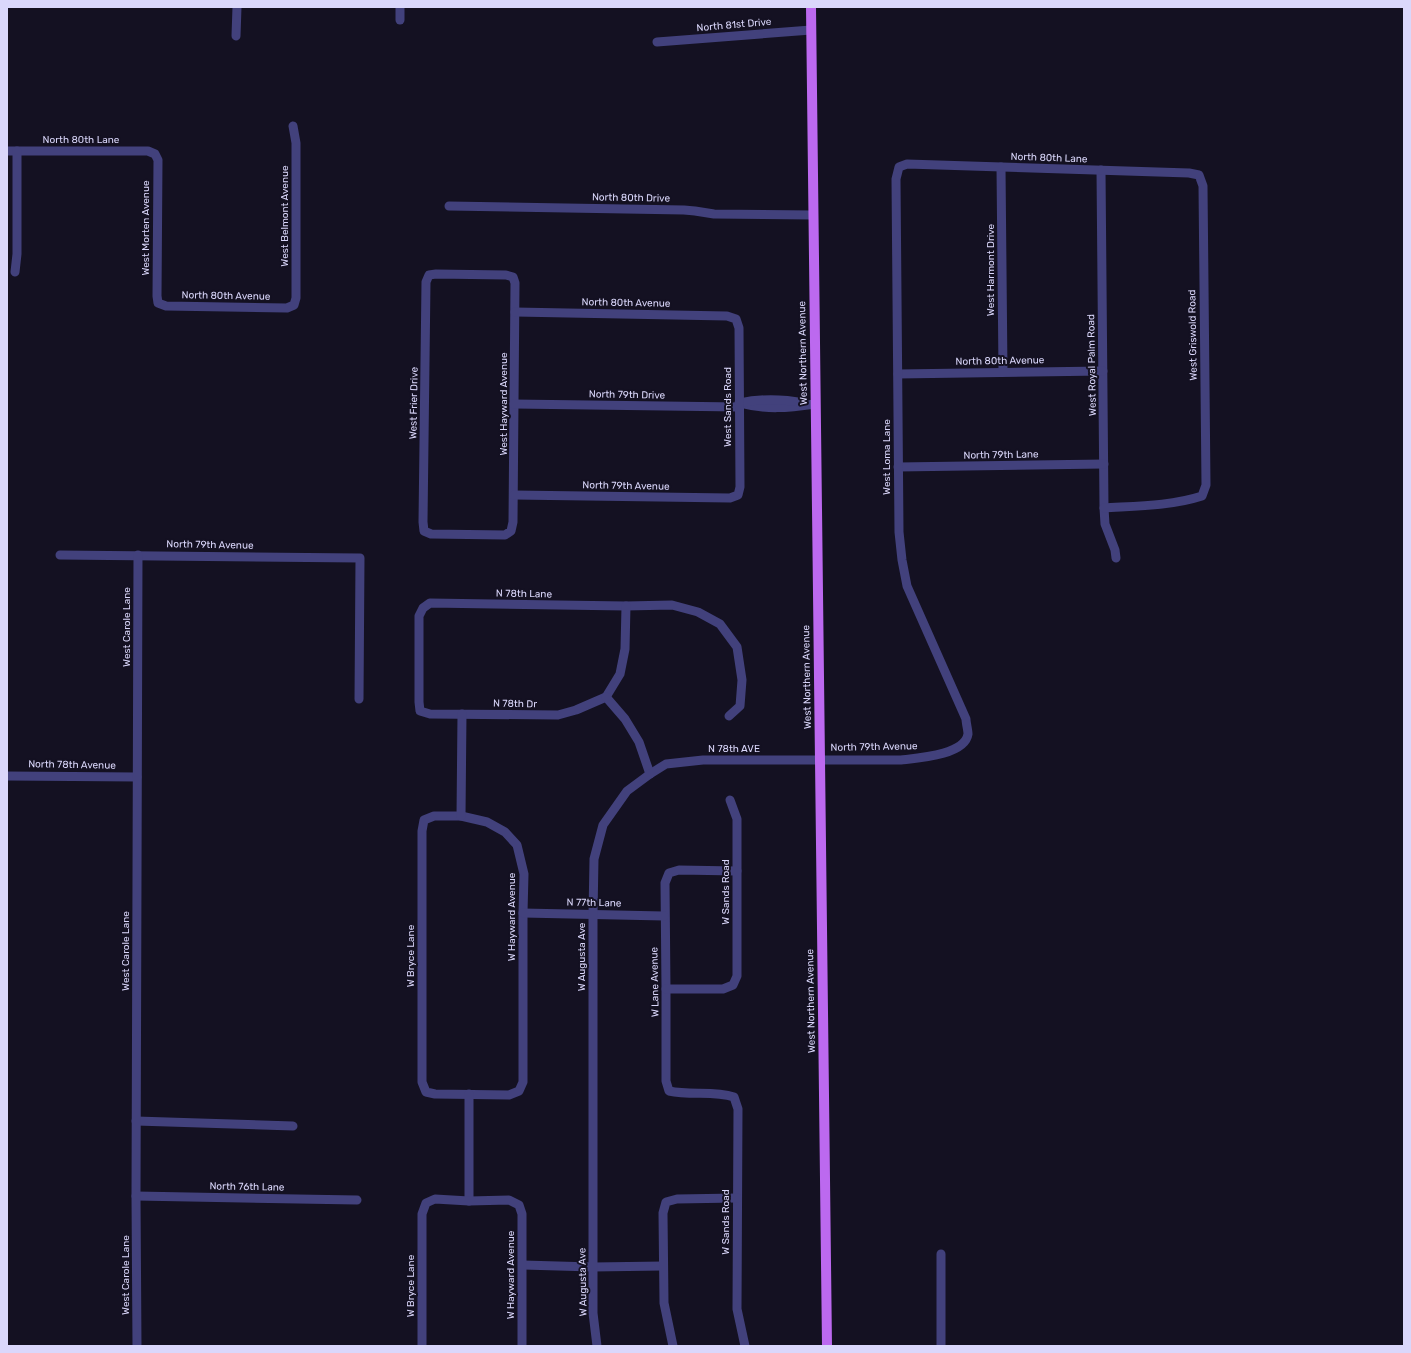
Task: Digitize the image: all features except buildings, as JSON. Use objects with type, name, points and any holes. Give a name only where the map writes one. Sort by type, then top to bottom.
[{"type":"main road","name":"West Northern Avenue","points":[[811,7],[827,1346]]},
{"type":"street","points":[[236,36],[237,7]]},
{"type":"street","points":[[400,7],[400,20]]},
{"type":"street","name":"North 81st Drive","points":[[657,42],[811,30]]},
{"type":"street","name":"West Belmont Avenue","points":[[293,126],[296,143],[296,298],[294,305]]},
{"type":"street","name":"North 80th Lane","points":[[7,151],[148,152],[155,154]]},
{"type":"street","points":[[15,272],[17,254],[17,151]]},
{"type":"street","name":"West Morten Avenue","points":[[155,154],[158,160],[158,303]]},
{"type":"street","name":"North 80th Lane","points":[[899,167],[907,164],[1189,173],[1199,175]]},
{"type":"street","name":"West Loma Lane","points":[[899,167],[896,179],[898,532],[907,586],[966,719],[968,735]]},
{"type":"street","name":"West Harmont Drive","points":[[1001,167],[1002,372]]},
{"type":"street","name":"West Royal Palm Road","points":[[1101,170],[1104,508],[1105,524],[1115,550],[1116,558]]},
{"type":"street","name":"West Griswold Road","points":[[1104,508],[1153,506],[1192,499],[1202,496],[1206,485],[1203,186],[1199,175]]},
{"type":"street","name":"North 80th Drive","points":[[449,206],[676,210],[714,214],[813,216]]},
{"type":"street","name":"West Hayward Avenue","points":[[428,275],[506,275],[514,277],[514,495],[512,531]]},
{"type":"street","name":"West Frier Drive","points":[[428,275],[426,282],[424,531],[431,534],[505,535],[512,531]]},
{"type":"street","name":"North 80th Avenue","points":[[158,303],[166,306],[286,308],[294,305]]},
{"type":"street","name":"North 80th Avenue","points":[[515,312],[727,316],[736,319]]},
{"type":"street","name":"West Sands Road","points":[[736,319],[738,328],[740,487],[738,496]]},
{"type":"street","name":"North 80th Avenue","points":[[898,374],[1103,371]]},
{"type":"street","name":"North 79th Drive","points":[[514,404],[739,405],[756,408],[765,404],[788,400],[815,404]]},
{"type":"street","name":"North 79th Lane","points":[[898,467],[1104,464]]},
{"type":"street","name":"North 79th Avenue","points":[[514,495],[730,498],[738,496]]},
{"type":"street","name":"North 79th Avenue","points":[[60,555],[360,558],[359,699]]},
{"type":"street","name":"West Carole Lane","points":[[137,1346],[136,1121],[138,555]]},
{"type":"street","name":"N 78th Lane","points":[[420,711],[418,702],[419,616],[423,608],[430,604],[626,606]]},
{"type":"street","points":[[650,774],[639,742],[625,719],[606,697],[620,674],[625,649],[626,606],[672,605],[698,612],[720,624],[737,647],[742,680],[740,706],[730,716]]},
{"type":"street","name":"N 78th Dr","points":[[420,711],[430,714],[558,715],[576,710],[606,697]]},
{"type":"street","points":[[461,816],[462,714]]},
{"type":"street","name":"North 79th Avenue","points":[[821,759],[901,760],[927,757],[947,752],[961,746],[968,735]]},
{"type":"street","name":"N 78th AVE","points":[[650,774],[666,764],[703,760],[821,759]]},
{"type":"street","name":"W Augusta Ave","points":[[597,1346],[593,1313],[594,860],[603,825],[627,791],[650,774]]},
{"type":"street","name":"North 78th Avenue","points":[[7,776],[137,777]]},
{"type":"street","name":"W Sands Road","points":[[666,989],[723,989],[733,985],[737,976],[737,819],[730,800]]},
{"type":"street","name":"W Hayward Avenue","points":[[424,820],[434,816],[461,816],[487,822],[505,832],[517,845],[524,874],[523,1082],[519,1091],[509,1095],[469,1094]]},
{"type":"street","name":"W Bryce Lane","points":[[424,820],[422,831],[422,1082],[426,1092],[436,1094],[469,1094]]},
{"type":"street","name":"W Lane Avenue","points":[[734,1098],[723,1094],[679,1093],[669,1091],[666,1081],[664,916],[665,883],[669,873],[679,870],[737,871]]},
{"type":"street","name":"N 77th Lane","points":[[523,913],[664,916]]},
{"type":"street","points":[[469,1094],[469,1201]]},
{"type":"street","name":"W Sands Road","points":[[734,1098],[738,1109],[737,1309],[745,1346]]},
{"type":"street","points":[[136,1121],[293,1126]]},
{"type":"street","name":"North 76th Lane","points":[[136,1196],[357,1200]]},
{"type":"street","points":[[673,1346],[664,1303],[663,1213],[666,1202],[676,1199],[737,1198]]},
{"type":"street","name":"W Bryce Lane","points":[[422,1346],[422,1214],[426,1203],[435,1199],[469,1201]]},
{"type":"street","name":"W Hayward Avenue","points":[[469,1201],[509,1200],[519,1205],[522,1214],[522,1346]]},
{"type":"street","points":[[941,1254],[941,1346]]},
{"type":"street","points":[[523,1265],[593,1267],[663,1266]]}]
